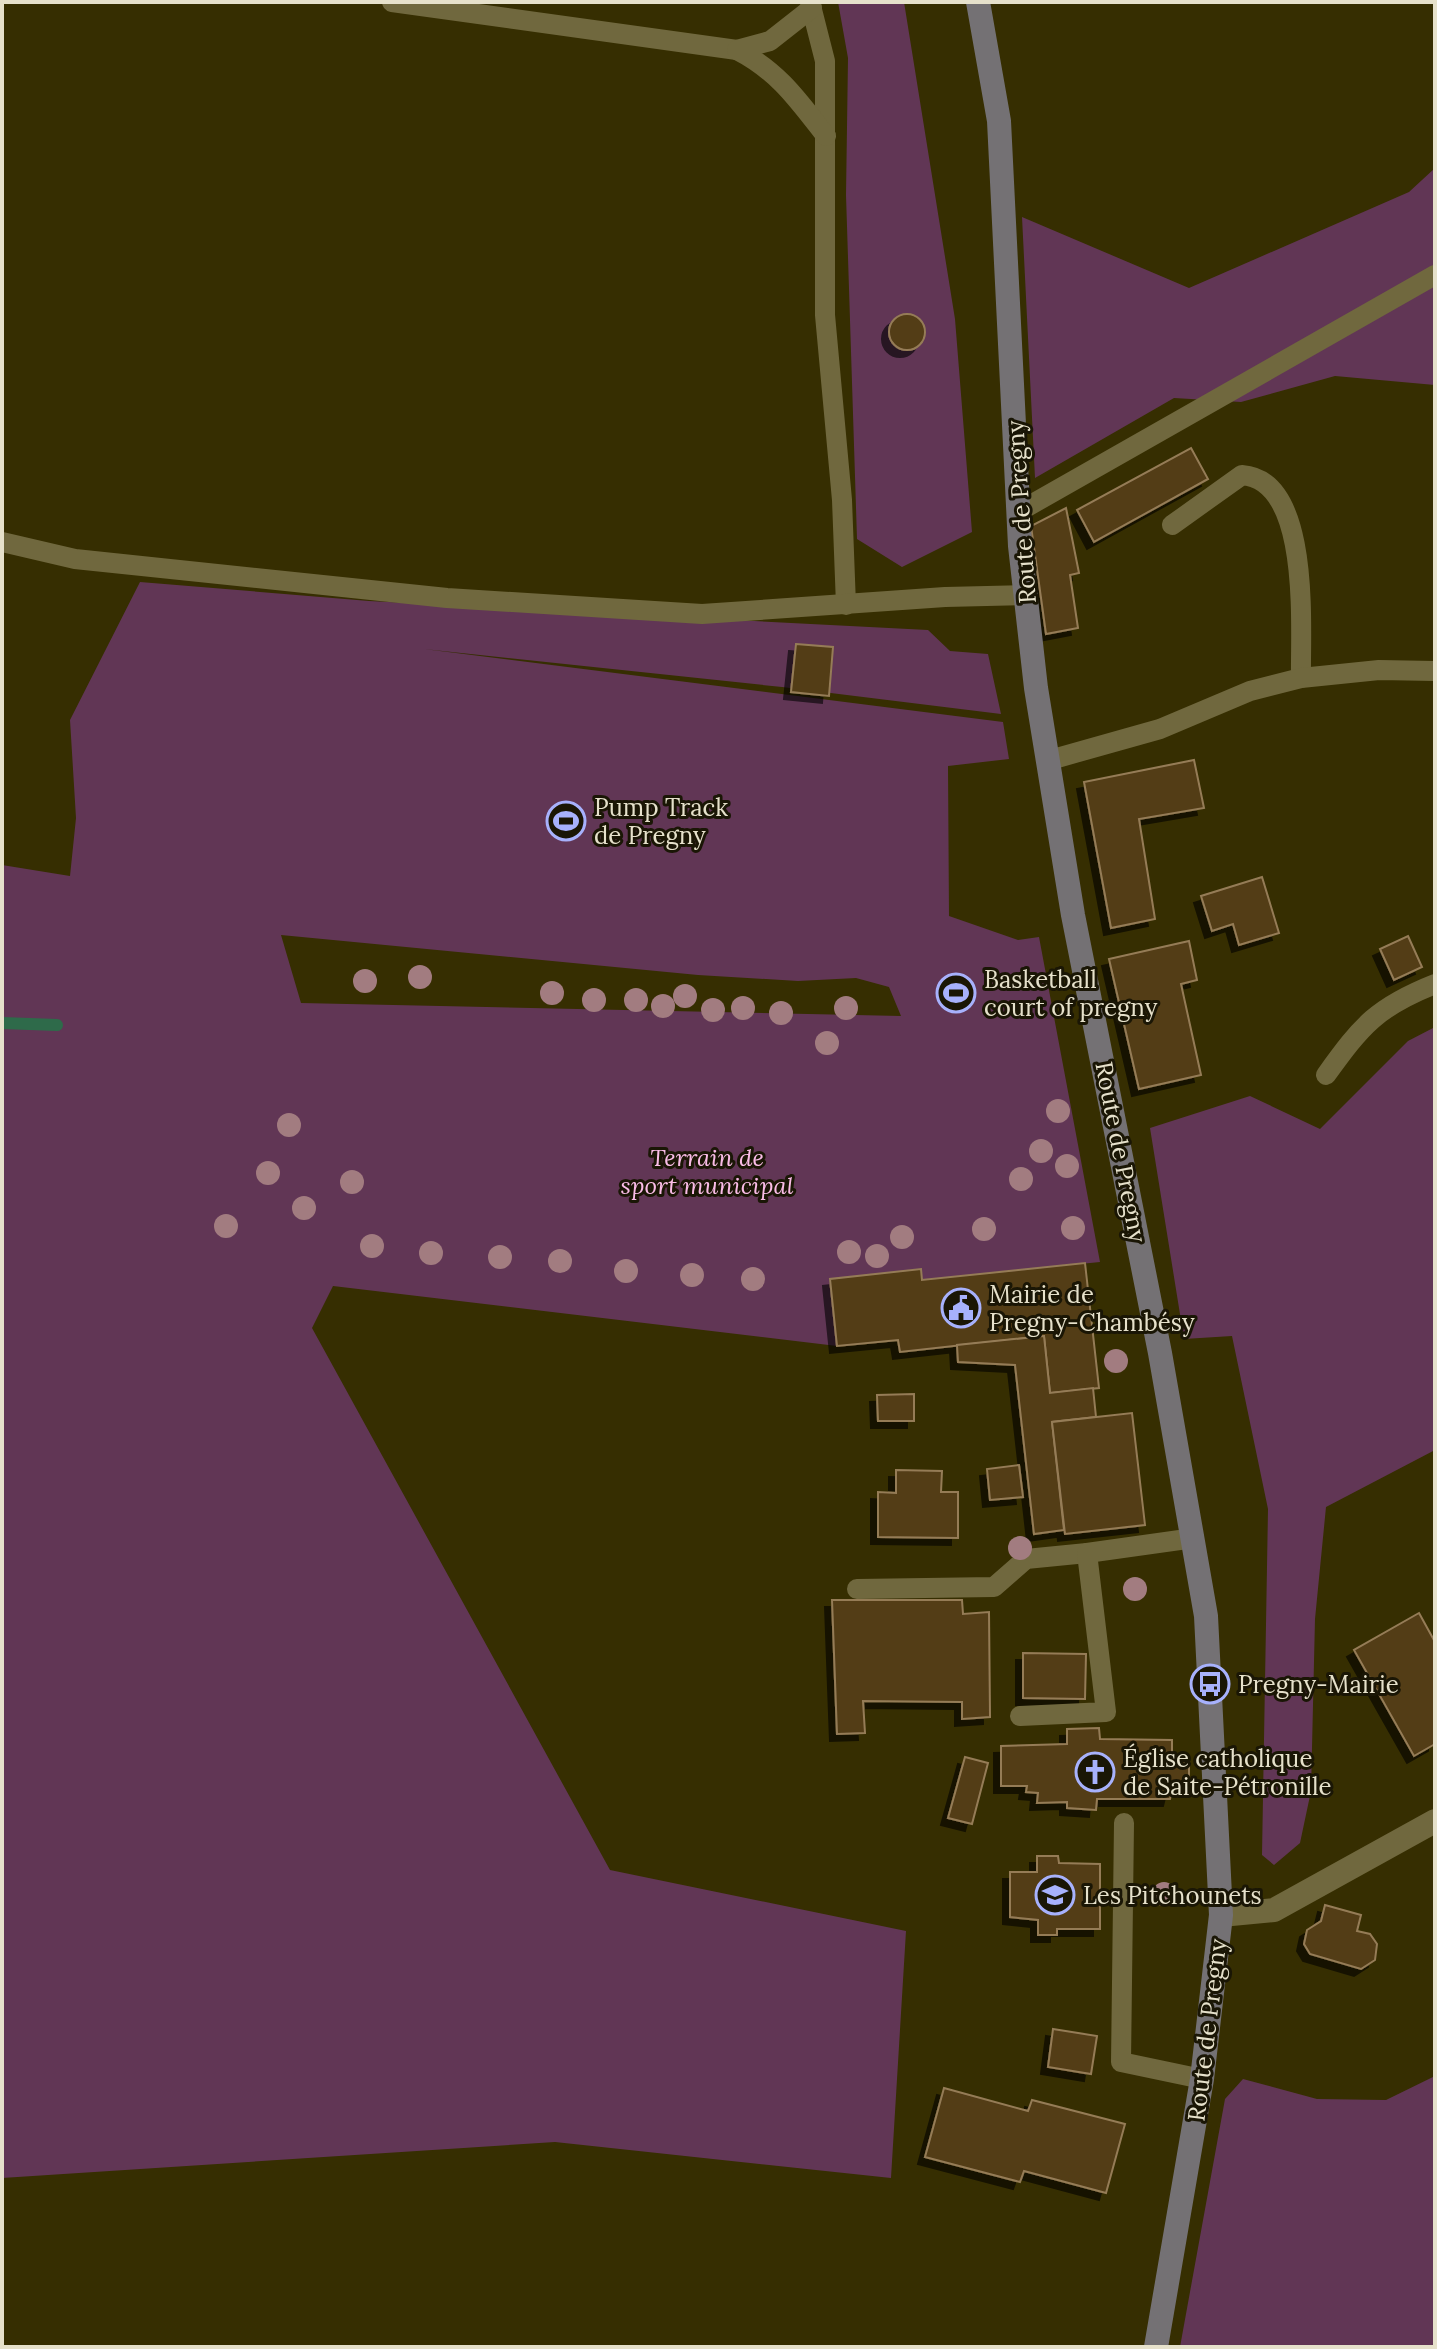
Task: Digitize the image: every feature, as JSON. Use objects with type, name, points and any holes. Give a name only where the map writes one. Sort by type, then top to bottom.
[{"type":"street","name":"Route de Pregny","points":[[978,2],[999,121],[1018,512],[1036,688],[1073,915],[1143,1266],[1206,1616],[1221,1915],[1202,2079],[1156,2347]]},
{"type":"street","points":[[1221,1915],[1274,1910],[1435,1821]]},
{"type":"lane","points":[[392,2],[737,50],[759,61],[786,85],[826,136]]},
{"type":"lane","points":[[737,50],[770,41],[811,5],[825,61],[825,315],[842,500],[846,605]]},
{"type":"lane","points":[[1018,512],[1435,275]]},
{"type":"lane","points":[[1172,525],[1242,475],[1261,478],[1277,496],[1295,544],[1300,573],[1301,678]]},
{"type":"lane","points":[[2,542],[75,559],[447,598],[702,614],[945,597],[1026,595]]},
{"type":"lane","points":[[1050,760],[1160,729],[1250,691],[1301,678],[1379,670],[1435,671]]},
{"type":"lane","points":[[1326,1075],[1355,1036],[1389,1004],[1435,984]]},
{"type":"lane","points":[[857,1589],[994,1587],[1026,1559],[1194,1538]]},
{"type":"lane","points":[[1020,1716],[1106,1712],[1087,1553]]},
{"type":"lane","points":[[1124,1823],[1121,2062],[1202,2079]]},
{"type":"green space","points":[[838,2],[904,2],[955,319],[972,532],[902,567],[857,539],[846,195],[848,58]]},
{"type":"green space","points":[[1435,168],[1435,385],[1335,376],[1241,402],[1174,398],[1035,478],[1022,217],[1189,288],[1409,192]]},
{"type":"green space","name":"Terrain de sport municipal","points":[[140,582],[369,601],[928,630],[950,651],[988,654],[1001,714],[424,649],[1003,722],[1009,759],[948,766],[949,916],[1018,940],[1039,937],[1100,1262],[922,1280],[920,1269],[830,1279],[837,1346],[333,1286],[312,1328],[610,1870],[906,1931],[891,2178],[555,2142],[2,2178],[2,865],[70,876],[76,818],[70,720]],"holes":[[[281,935],[698,975],[798,981],[856,978],[889,987],[901,1016],[301,1003]]]},
{"type":"green space","points":[[1435,1027],[1435,1450],[1326,1507],[1315,1619],[1311,1791],[1300,1843],[1274,1865],[1262,1855],[1268,1509],[1232,1336],[1184,1339],[1150,1128],[1250,1096],[1320,1129],[1408,1041]]},
{"type":"green space","points":[[1435,2076],[1435,2347],[1180,2347],[1225,2099],[1243,2079],[1317,2099],[1386,2100]]},
{"type":"building","points":[[907,314],[920,319],[925,332],[920,345],[907,350],[894,345],[889,332],[894,319]]},
{"type":"building","points":[[1191,448],[1208,479],[1094,542],[1077,510]]},
{"type":"building","points":[[1066,508],[1079,573],[1070,575],[1078,628],[1046,634],[1031,526]]},
{"type":"building","points":[[796,644],[833,647],[829,696],[791,692]]},
{"type":"building","points":[[1194,760],[1204,808],[1139,819],[1155,919],[1111,928],[1084,782]]},
{"type":"building","points":[[1262,877],[1279,933],[1239,945],[1233,924],[1212,931],[1201,896]]},
{"type":"building","points":[[1408,936],[1422,967],[1394,980],[1380,949]]},
{"type":"building","points":[[1189,941],[1197,980],[1181,984],[1201,1075],[1139,1089],[1109,959]]},
{"type":"building","name":"Mairie de Pregny-Chambésy","points":[[1085,1263],[1099,1388],[1050,1393],[1044,1336],[900,1352],[898,1340],[837,1346],[830,1279],[921,1269],[922,1280]]},
{"type":"building","points":[[1044,1336],[1050,1393],[1093,1388],[1096,1417],[1052,1422],[1064,1530],[1034,1534],[1015,1365],[958,1362],[957,1345]]},
{"type":"building","points":[[914,1394],[914,1421],[878,1421],[877,1395]]},
{"type":"building","points":[[1132,1413],[1145,1525],[1065,1534],[1052,1422]]},
{"type":"building","points":[[1019,1465],[1023,1497],[990,1500],[987,1469]]},
{"type":"building","points":[[896,1470],[942,1471],[941,1492],[958,1492],[958,1538],[878,1537],[878,1492],[896,1493]]},
{"type":"building","points":[[832,1600],[962,1600],[963,1614],[989,1612],[990,1717],[962,1719],[962,1702],[863,1701],[865,1733],[837,1734]]},
{"type":"building","points":[[1419,1613],[1435,1642],[1435,1744],[1414,1756],[1354,1650]]},
{"type":"building","points":[[1023,1653],[1086,1654],[1085,1699],[1023,1698]]},
{"type":"building","name":"Église catholique de Saite-Pétronille","points":[[1099,1728],[1100,1739],[1172,1740],[1172,1757],[1180,1757],[1189,1766],[1189,1779],[1180,1787],[1173,1787],[1170,1799],[1097,1799],[1096,1810],[1067,1808],[1067,1802],[1037,1803],[1038,1793],[1026,1792],[1027,1786],[1001,1786],[1001,1746],[1067,1744],[1067,1729]]},
{"type":"building","points":[[965,1757],[988,1763],[972,1824],[948,1818]]},
{"type":"building","name":"Les Pitchounets","points":[[1037,1856],[1058,1856],[1059,1863],[1100,1864],[1100,1929],[1057,1929],[1057,1935],[1038,1935],[1038,1920],[1010,1917],[1010,1872],[1037,1872]]},
{"type":"building","points":[[1325,1905],[1361,1915],[1357,1931],[1370,1934],[1377,1944],[1375,1960],[1361,1969],[1310,1954],[1304,1944],[1307,1930],[1321,1921]]},
{"type":"building","points":[[1053,2029],[1097,2036],[1091,2074],[1048,2067]]},
{"type":"building","points":[[944,2088],[1028,2111],[1032,2100],[1125,2124],[1106,2193],[1024,2171],[1020,2182],[925,2157]]},
{"type":"waterway","points":[[2,1023],[57,1025]]},
{"type":"place","name":"Pump Track de Pregny","points":[[566,821]]},
{"type":"place","name":"Basketball court of pregny","points":[[956,993]]},
{"type":"place","name":"Mairie de Pregny-Chambésy","points":[[961,1308]]},
{"type":"place","name":"Pregny-Mairie","points":[[1210,1684]]},
{"type":"place","name":"Église catholique de Saite-Pétronille","points":[[1095,1772]]},
{"type":"place","name":"Les Pitchounets","points":[[1055,1895]]}]
